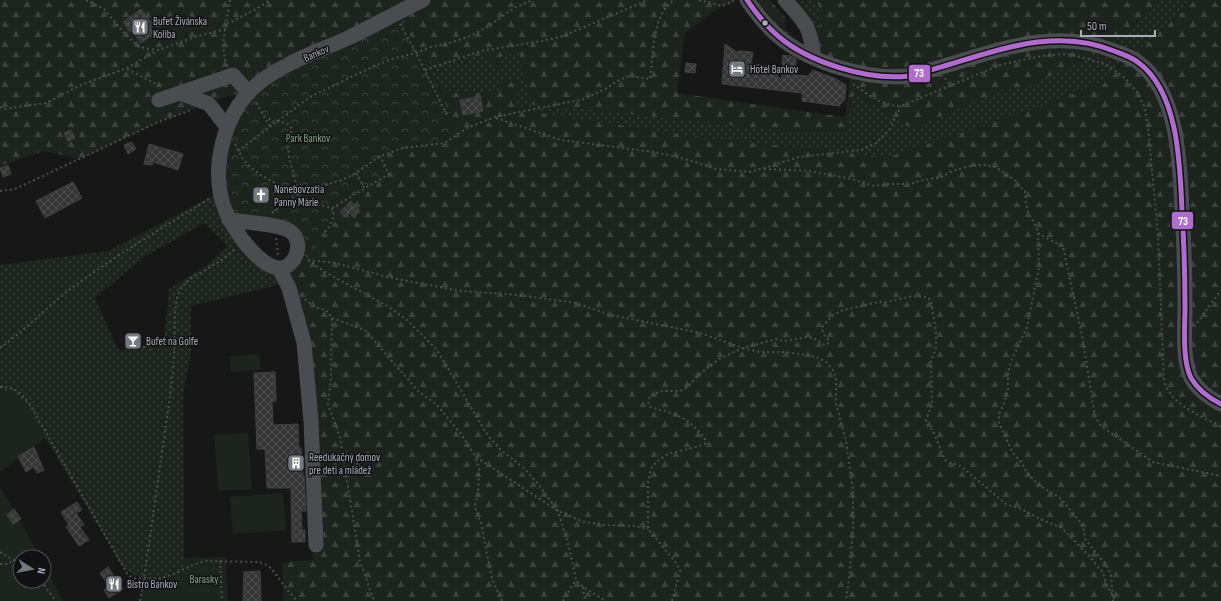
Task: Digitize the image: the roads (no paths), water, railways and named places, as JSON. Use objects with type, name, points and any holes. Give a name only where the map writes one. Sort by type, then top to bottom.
[{"type":"street","name":"Bankov","points":[[229,220],[220,192],[217,171],[227,127],[238,104],[248,92],[260,81],[285,66],[363,31],[423,0]]},
{"type":"street","points":[[747,0],[776,35],[794,48],[814,58],[851,71],[892,76],[918,74],[1002,49],[1030,43],[1062,40],[1080,41],[1105,47],[1137,62],[1155,78],[1169,111],[1178,146],[1183,228],[1185,341],[1187,364],[1191,377],[1200,389],[1208,397],[1221,404]]},
{"type":"street","points":[[785,0],[805,22],[812,41],[814,58]]},
{"type":"street","points":[[160,93],[180,93],[233,75],[248,92]]},
{"type":"street","points":[[180,93],[209,104],[227,127]]},
{"type":"street","points":[[229,220],[285,228],[293,233],[302,257],[287,266],[279,268],[272,267],[264,262],[240,238],[229,220]]},
{"type":"street","points":[[279,268],[289,288],[304,343],[311,421],[316,545]]},
{"type":"place","name":"Bufet Živánska Koliba","points":[[140,27]]},
{"type":"place","name":"Hotel Bankov","points":[[737,69]]},
{"type":"place","name":"Nanebovzatia Panny Márie","points":[[261,195]]},
{"type":"place","name":"Bufet na Golfe","points":[[133,341]]},
{"type":"place","name":"Reedukačný domov pre deti a mládež","points":[[296,463]]},
{"type":"place","name":"Bistro Bankov","points":[[114,584]]},
{"type":"park label","name":"Park Bankov","points":[[308,138]]},
{"type":"park label","name":"Barasky","points":[[204,579]]}]
